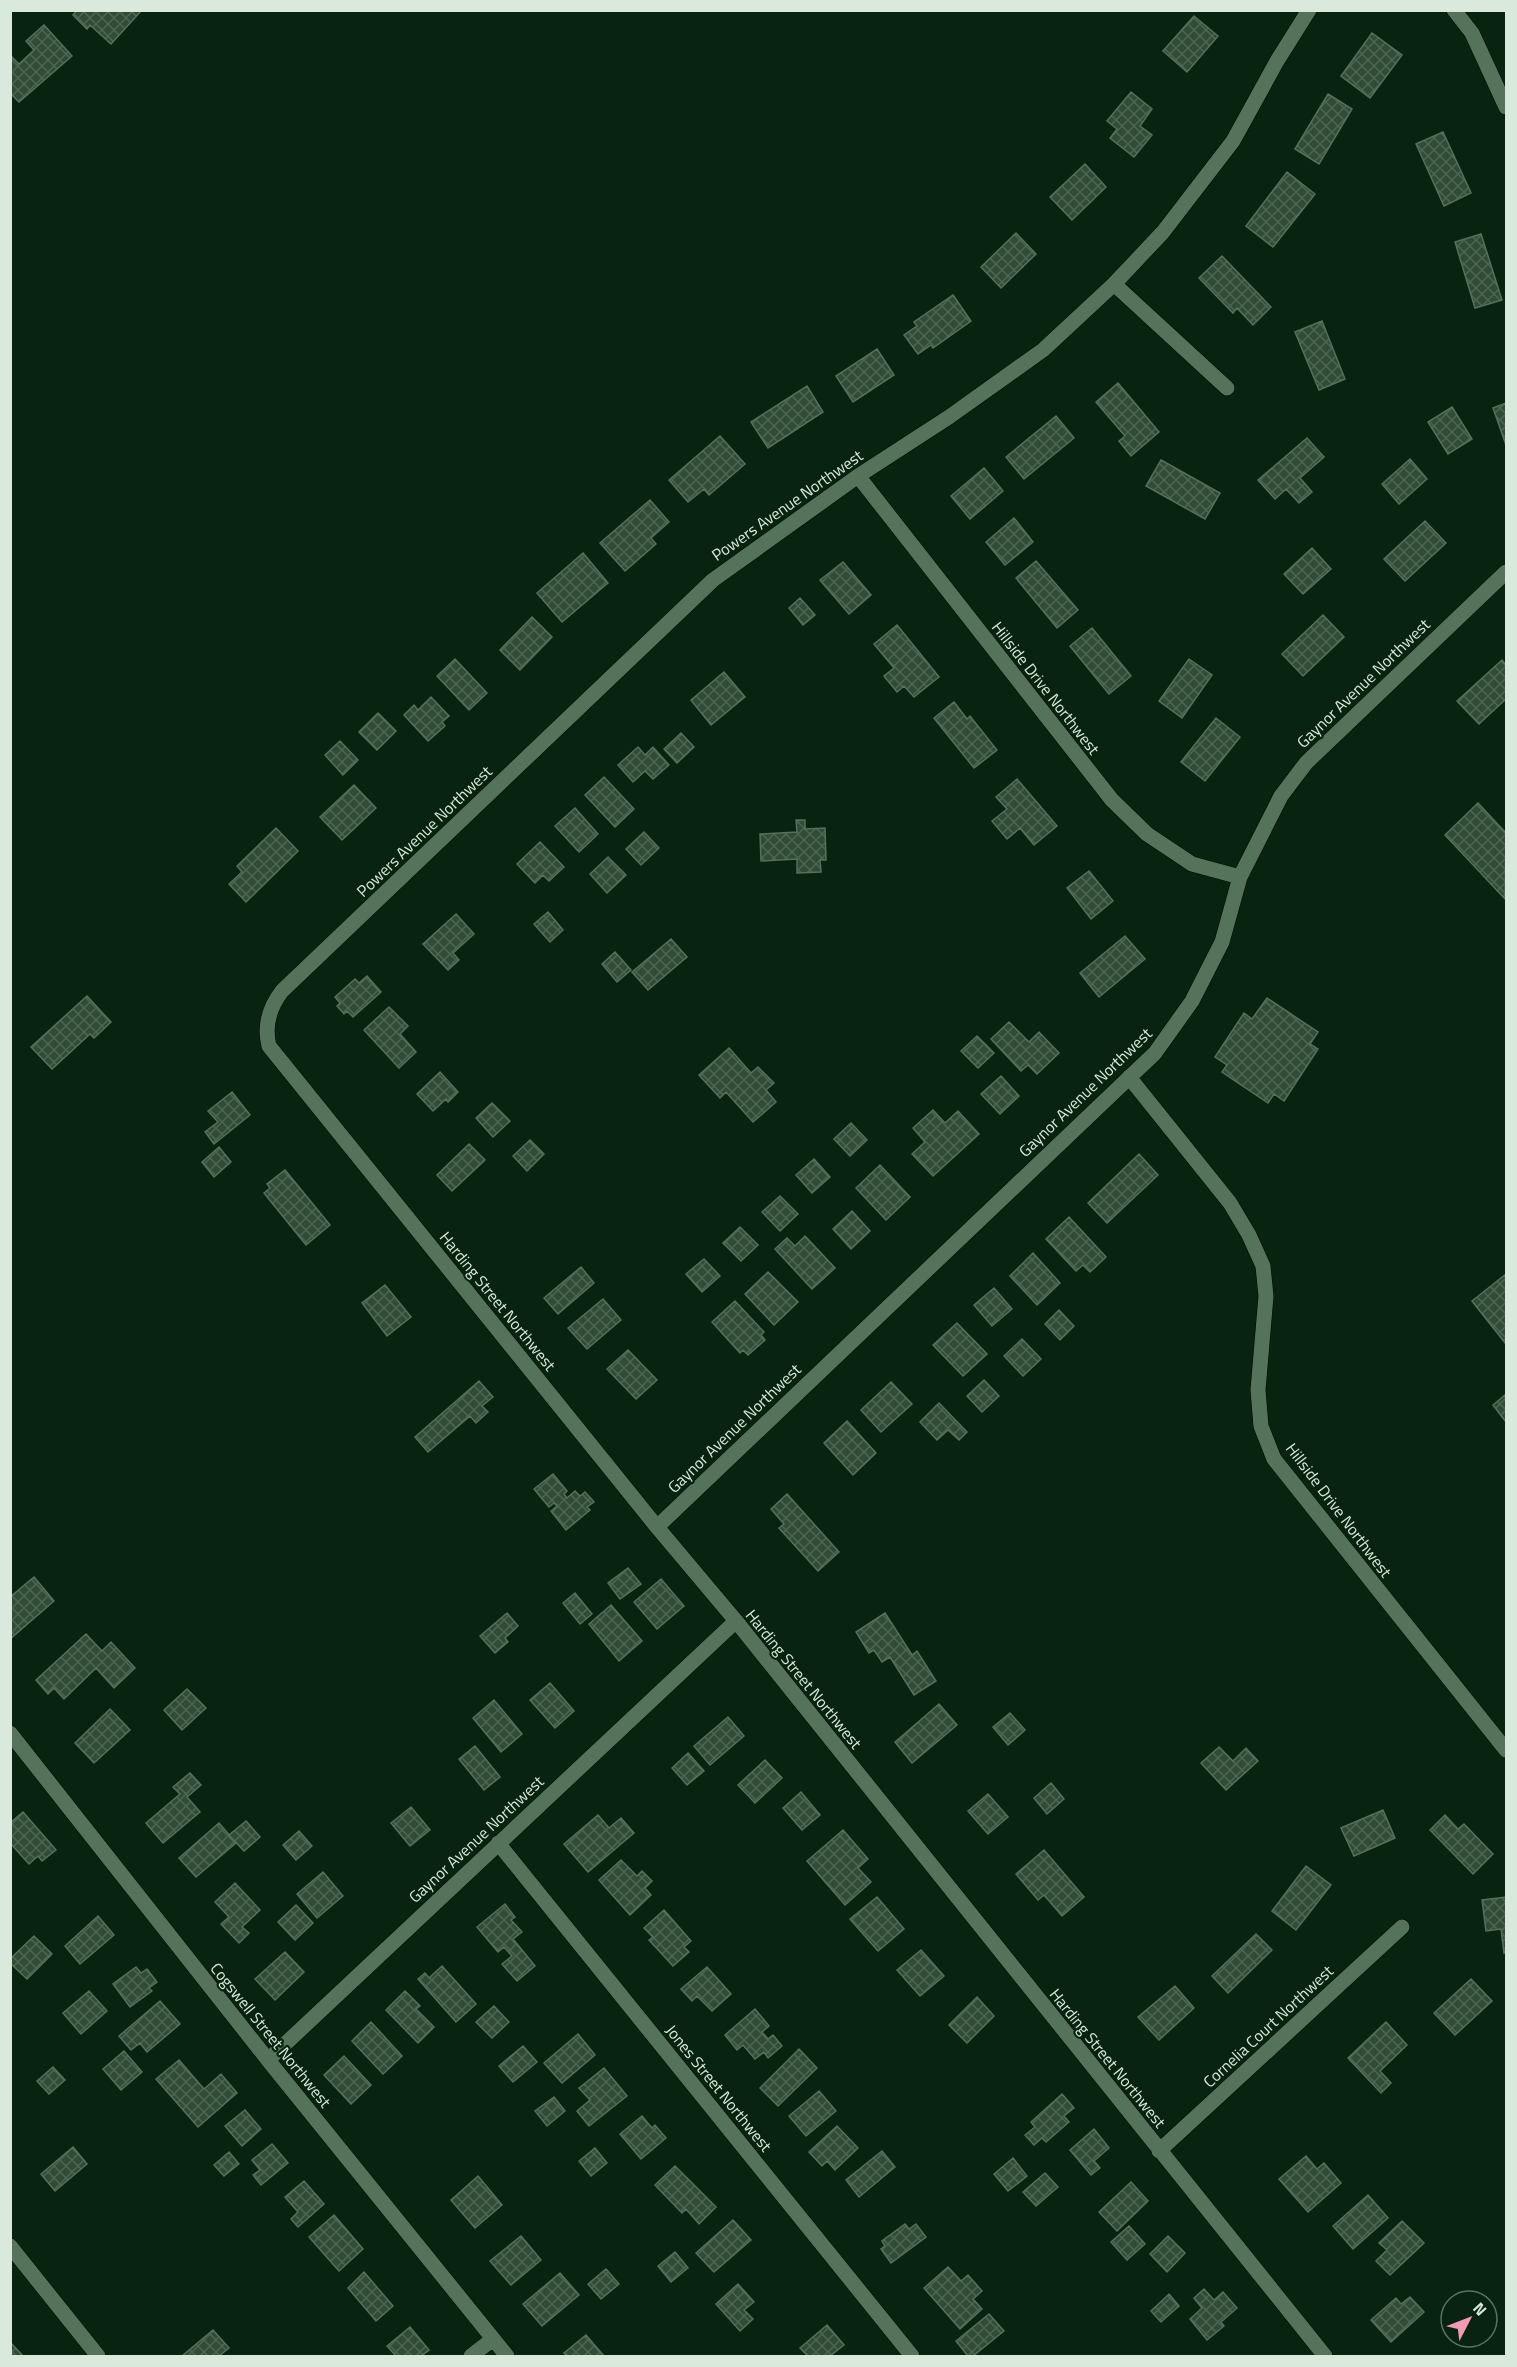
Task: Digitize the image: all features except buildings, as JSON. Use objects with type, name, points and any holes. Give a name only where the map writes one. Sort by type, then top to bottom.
[{"type":"street","name":"Powers Avenue Northwest","points":[[267,1020],[282,991],[712,580],[858,476],[949,417],[1043,350],[1114,284],[1163,232],[1233,141],[1277,61],[1309,10]]},
{"type":"street","points":[[1454,10],[1472,33],[1506,107]]},
{"type":"street","points":[[1114,284],[1227,388]]},
{"type":"street","name":"Hillside Drive Northwest","points":[[858,476],[1112,800],[1148,834],[1192,864],[1240,877]]},
{"type":"street","name":"Gaynor Avenue Northwest","points":[[657,1527],[1155,1053],[1192,1001],[1222,942],[1240,877],[1281,796],[1306,763],[1506,572]]},
{"type":"street","name":"Harding Street Northwest","points":[[267,1020],[266,1035],[269,1047],[657,1527],[736,1621],[1325,2356]]},
{"type":"street","name":"Hillside Drive Northwest","points":[[1129,1077],[1230,1203],[1249,1235],[1263,1266],[1266,1296],[1258,1390],[1261,1426],[1274,1459],[1506,1750]]},
{"type":"street","name":"Gaynor Avenue Northwest","points":[[268,2060],[736,1621]]},
{"type":"street","name":"Cogswell Street Northwest","points":[[10,1733],[268,2060],[507,2356]]},
{"type":"street","name":"Jones Street Northwest","points":[[498,1843],[912,2356]]},
{"type":"street","name":"Cornelia Court Northwest","points":[[1160,2151],[1402,1927]]},
{"type":"street","points":[[10,2246],[98,2356]]},
{"type":"street","points":[[471,2356],[493,2339]]}]
